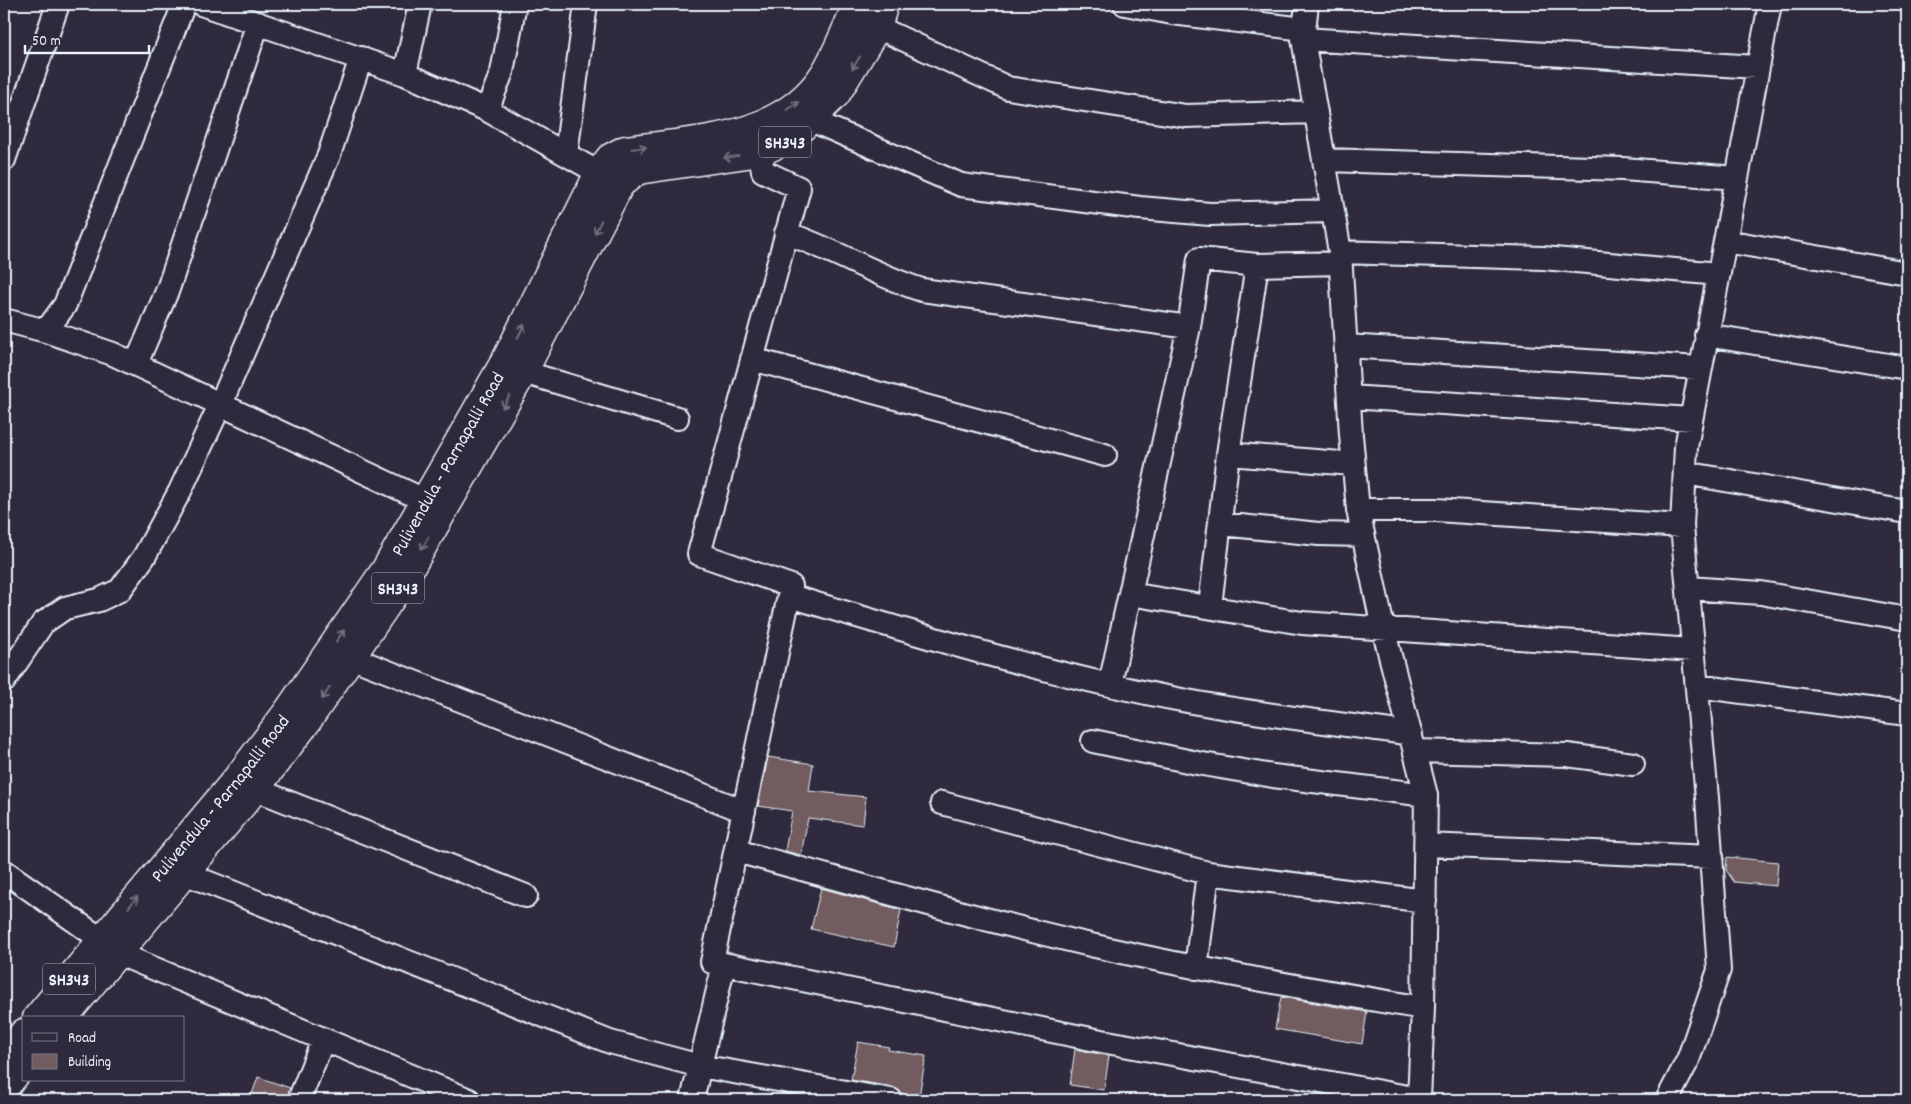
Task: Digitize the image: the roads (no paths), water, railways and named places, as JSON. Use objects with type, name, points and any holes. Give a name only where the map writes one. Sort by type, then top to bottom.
[{"type":"main road","name":"Pulivendula - Parnapalli Road","points":[[64,1016],[110,947],[289,710],[386,569],[435,505],[523,372],[610,178],[610,158],[625,150],[732,136],[763,125],[799,102],[824,74],[858,4]]},
{"type":"main road","name":"Pulivendula - Parnapalli Road","points":[[39,1016],[184,873],[255,789],[305,724],[402,582],[435,505],[508,358],[610,178],[638,170],[760,152],[792,137],[836,94],[880,15]]},
{"type":"main road","points":[[4,1057],[22,1035]]},
{"type":"main road","points":[[4,1088],[22,1066]]},
{"type":"street","points":[[4,160],[58,4]]},
{"type":"street","points":[[46,330],[65,304],[184,4]]},
{"type":"street","points":[[201,4],[405,74],[487,110],[610,178]]},
{"type":"street","points":[[405,74],[420,4]]},
{"type":"street","points":[[487,110],[502,72],[515,4]]},
{"type":"street","points":[[566,154],[586,4]]},
{"type":"street","points":[[1125,4],[1304,34],[1757,68]]},
{"type":"street","points":[[760,152],[763,171],[799,188],[699,554],[791,586],[712,962],[1096,1040],[1419,1100],[1423,1008],[1426,795],[1383,628],[1358,510],[1353,464],[1340,257],[1304,34],[1307,4]]},
{"type":"street","points":[[1667,1100],[1688,1060],[1719,970],[1712,857],[1682,526],[1686,447],[1770,4]]},
{"type":"street","points":[[880,15],[1008,88],[1186,116],[1316,112]]},
{"type":"street","points":[[136,364],[168,288],[258,23]]},
{"type":"street","points":[[4,681],[43,623],[65,608],[99,600],[120,590],[144,557],[180,492],[221,403],[329,155],[361,58]]},
{"type":"street","points":[[811,120],[961,185],[1140,208],[1210,214],[1333,210]]},
{"type":"street","points":[[1324,160],[1623,169],[1737,178]]},
{"type":"street","points":[[786,233],[850,259],[890,280],[922,290],[1189,327]]},
{"type":"street","points":[[1726,241],[1907,273]]},
{"type":"street","points":[[1110,684],[1189,327],[1199,259],[1257,265],[1340,257],[1543,258],[1719,274]]},
{"type":"street","points":[[1210,606],[1228,454],[1257,265]]},
{"type":"street","points":[[4,320],[46,330],[136,364],[221,403],[312,449],[435,505]]},
{"type":"street","points":[[1706,335],[1907,368]]},
{"type":"street","points":[[1346,346],[1700,368]]},
{"type":"street","points":[[752,359],[1105,456]]},
{"type":"street","points":[[523,372],[677,418]]},
{"type":"street","points":[[1349,397],[1691,419]]},
{"type":"street","points":[[1228,454],[1353,464]]},
{"type":"street","points":[[1685,473],[1907,512]]},
{"type":"street","points":[[1358,510],[1436,510],[1682,526]]},
{"type":"street","points":[[1221,524],[1319,534],[1363,535]]},
{"type":"street","points":[[1688,588],[1761,594],[1907,619]]},
{"type":"street","points":[[1130,594],[1302,622],[1693,650]]},
{"type":"street","points":[[790,596],[962,647],[1110,684],[1188,701],[1413,742],[1567,755],[1633,764]]},
{"type":"street","points":[[350,657],[744,811]]},
{"type":"street","points":[[1697,686],[1907,714]]},
{"type":"street","points":[[1093,741],[1197,763],[1274,776],[1426,795]]},
{"type":"street","points":[[255,789],[526,896]]},
{"type":"street","points":[[942,803],[1208,873],[1425,901]]},
{"type":"street","points":[[1426,845],[1712,857]]},
{"type":"street","points":[[736,851],[1028,930],[1196,968],[1423,1008]]},
{"type":"street","points":[[4,870],[110,947],[323,1040],[469,1100]]},
{"type":"street","points":[[184,873],[610,1042],[700,1066],[891,1100]]},
{"type":"street","points":[[1196,968],[1208,873]]},
{"type":"street","points":[[692,1100],[724,964]]},
{"type":"street","points":[[298,1100],[323,1040]]}]
